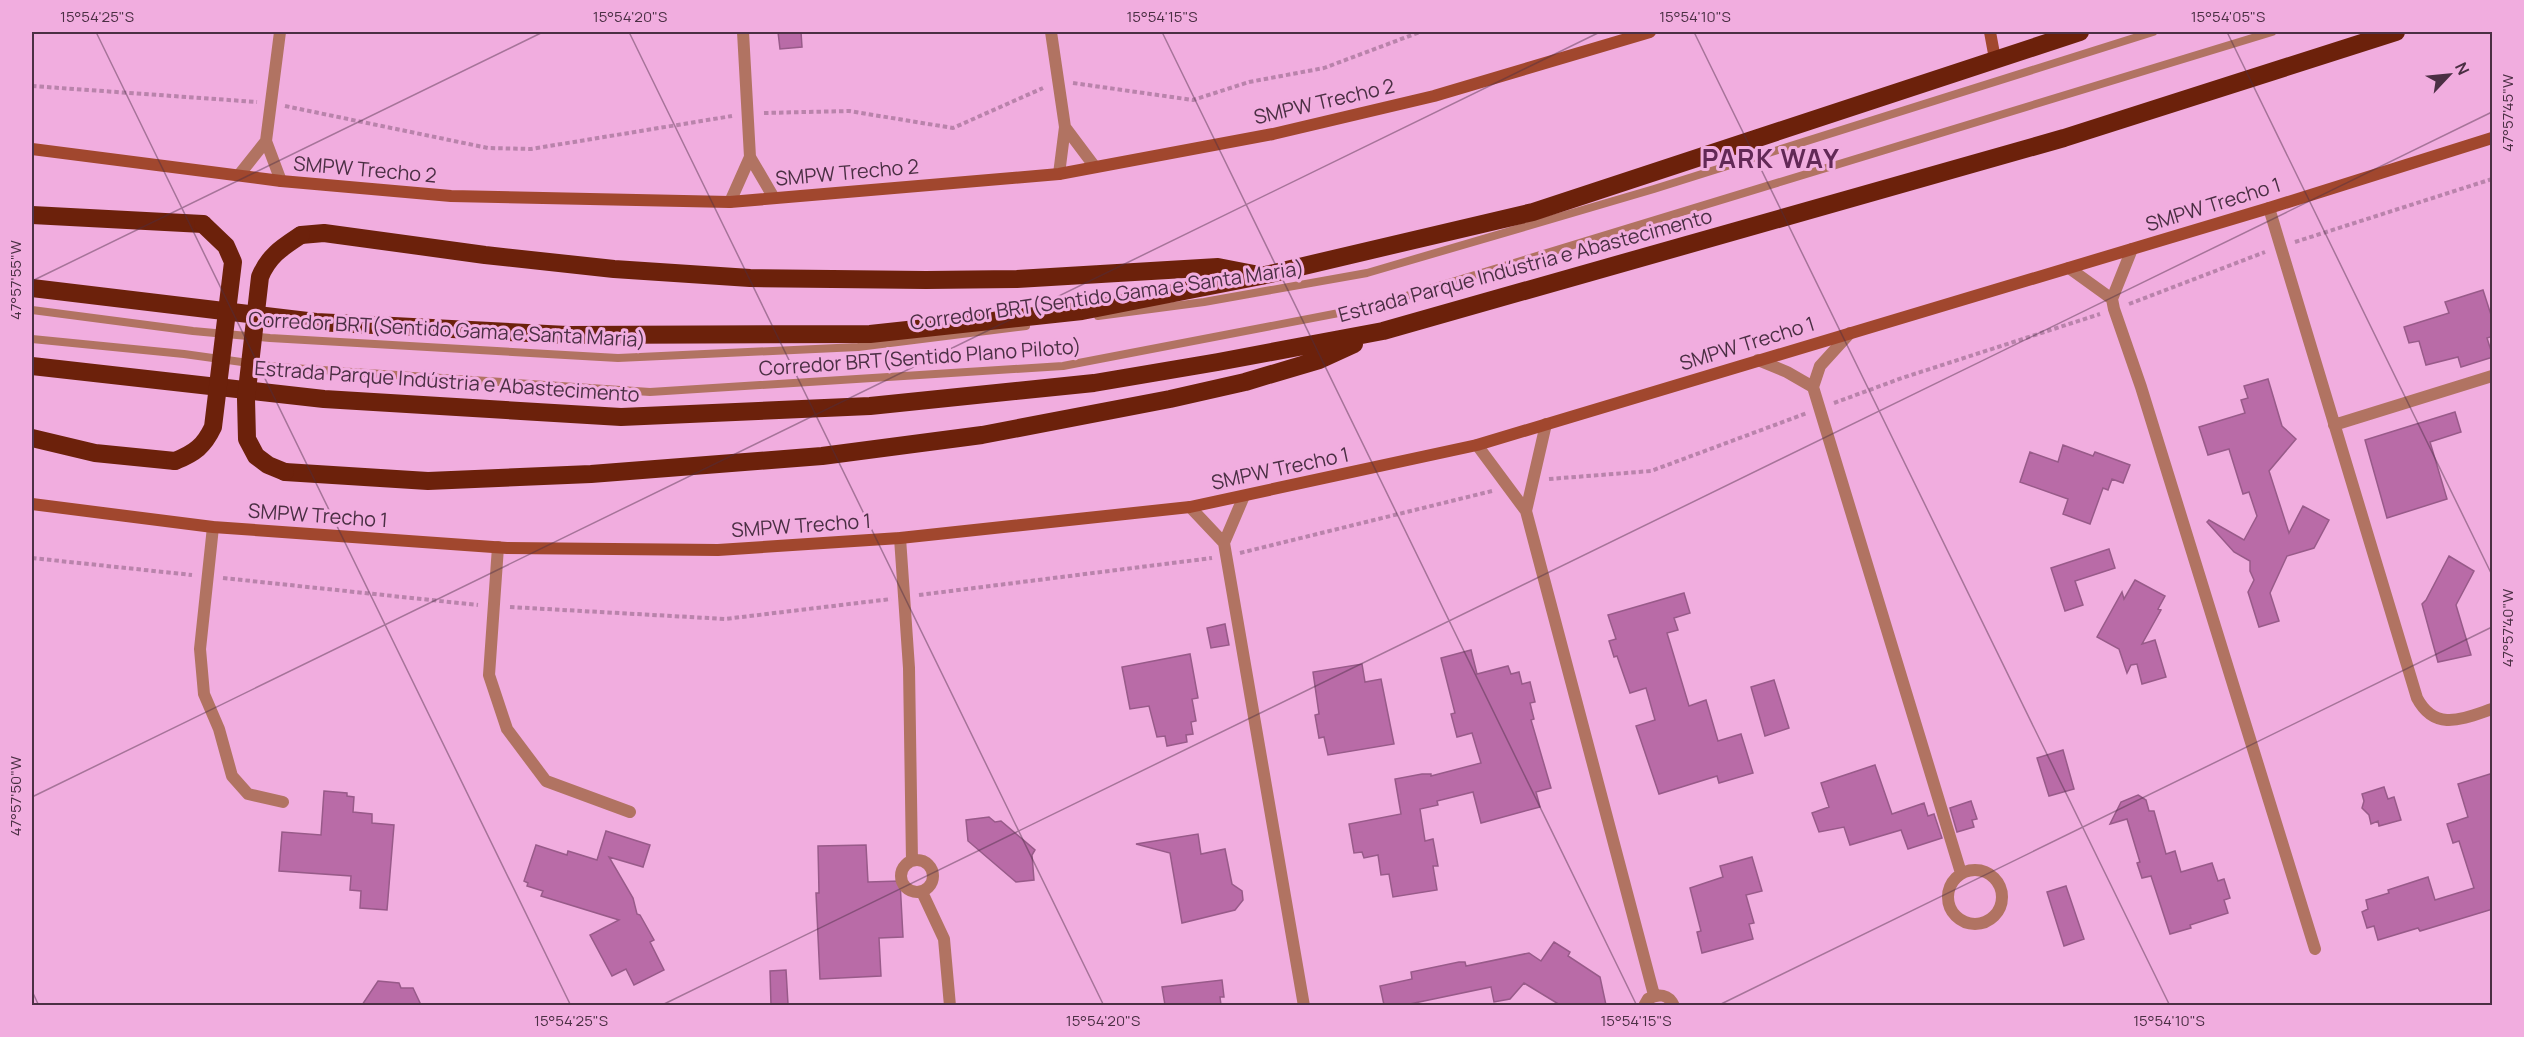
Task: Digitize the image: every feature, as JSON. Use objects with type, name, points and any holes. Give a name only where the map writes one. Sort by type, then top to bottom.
[{"type":"highway","points":[[32,288],[316,322],[567,335],[858,334],[1082,311],[1261,276],[1533,212],[2080,32]]},
{"type":"highway","name":"Estrada Parque Indústria e Abastecimento","points":[[32,366],[324,399],[621,417],[870,406],[1094,383],[1383,331],[2064,138],[2396,32]]},
{"type":"highway","points":[[32,215],[203,224],[226,246],[233,262],[213,427],[206,442],[194,453],[175,461],[95,453],[32,438]]},
{"type":"highway","points":[[1261,276],[1218,267],[1005,279],[750,279],[544,261],[324,233],[302,236],[276,251],[266,264],[261,277],[246,399],[247,439],[256,456],[268,465],[285,472],[428,481],[579,475],[822,456],[970,437],[1170,399],[1245,382],[1319,360],[1383,331]]},
{"type":"street","points":[[280,32],[266,141],[281,181]]},
{"type":"street","points":[[743,32],[750,157],[774,198]]},
{"type":"street","points":[[1051,32],[1065,127],[1059,174]]},
{"type":"street","name":"SMPW Trecho 2","points":[[32,149],[281,181],[451,196],[730,202],[1059,174],[1273,134],[1434,96],[1650,32]]},
{"type":"street","points":[[1990,32],[1995,59]]},
{"type":"street","points":[[1065,127],[1095,167]]},
{"type":"street","name":"SMPW Trecho 1","points":[[32,504],[213,527],[498,547],[718,550],[900,538],[1190,507],[1477,445],[2269,208],[2493,138]]},
{"type":"street","points":[[239,175],[266,141]]},
{"type":"street","points":[[730,202],[750,157]]},
{"type":"street","points":[[2269,208],[2417,698],[2424,712],[2448,720],[2493,709]]},
{"type":"street","points":[[2112,299],[2132,249]]},
{"type":"street","points":[[2069,268],[2112,299],[2315,949]]},
{"type":"street","points":[[1850,333],[1820,366],[1813,387],[1961,873]]},
{"type":"street","points":[[1758,360],[1787,372],[1813,387]]},
{"type":"street","points":[[2334,425],[2493,376]]},
{"type":"street","points":[[1526,511],[1546,424]]},
{"type":"street","points":[[1477,445],[1526,511],[1654,995]]},
{"type":"street","points":[[1244,496],[1224,543],[1304,1005]]},
{"type":"street","points":[[1190,507],[1224,543]]},
{"type":"street","points":[[213,527],[200,649],[204,694],[219,729],[232,776],[248,794],[283,802]]},
{"type":"street","points":[[900,538],[909,668],[912,861]]},
{"type":"street","points":[[498,547],[489,675],[507,729],[546,781],[630,812]]},
{"type":"street","points":[[912,861],[924,862],[932,871],[931,884],[922,892],[909,890],[902,881],[903,868],[912,861]]},
{"type":"street","points":[[1975,869],[1989,873],[1999,884],[2001,904],[1999,911],[1989,921],[1975,924],[1961,921],[1951,910],[1947,897],[1951,883],[1961,873],[1975,869]]},
{"type":"street","points":[[922,892],[944,939],[950,1005]]},
{"type":"street","points":[[1644,1005],[1654,995]]},
{"type":"street","points":[[1654,995],[1668,997],[1674,1005]]},
{"type":"lane","name":"Corredor BRT(Sentido Gama e Santa Maria)","points":[[32,310],[193,331],[259,337],[618,358],[858,347],[1006,329],[1204,302],[1367,273],[1654,189],[2153,32]]},
{"type":"lane","name":"Corredor BRT(Sentido Plano Piloto)","points":[[32,339],[184,354],[277,367],[650,392],[1063,366],[1370,307],[2272,32]]},
{"type":"building","points":[[778,32],[801,32],[802,47],[780,49]]},
{"type":"building","points":[[2483,290],[2493,321],[2493,336],[2487,338],[2493,357],[2461,367],[2458,357],[2426,365],[2419,341],[2409,343],[2404,327],[2449,313],[2445,302]]},
{"type":"building","points":[[2268,379],[2282,426],[2296,439],[2269,471],[2289,533],[2303,506],[2329,520],[2314,548],[2287,556],[2270,593],[2279,621],[2259,627],[2248,592],[2254,580],[2250,571],[2250,561],[2234,552],[2207,522],[2209,520],[2244,540],[2257,516],[2249,492],[2243,494],[2229,449],[2208,455],[2199,427],[2245,413],[2241,400],[2248,398],[2244,386]]},
{"type":"building","points":[[2455,412],[2461,432],[2430,442],[2447,499],[2387,518],[2365,440]]},
{"type":"building","points":[[2063,445],[2093,456],[2095,452],[2130,465],[2123,483],[2112,479],[2108,490],[2103,488],[2090,524],[2063,514],[2068,499],[2020,482],[2030,452],[2058,462]]},
{"type":"building","points":[[2109,549],[2115,568],[2075,581],[2083,605],[2065,611],[2051,568]]},
{"type":"building","points":[[2449,556],[2474,571],[2456,605],[2471,655],[2438,662],[2422,604]]},
{"type":"building","points":[[2135,580],[2165,596],[2158,609],[2161,610],[2142,644],[2155,640],[2166,677],[2142,684],[2137,664],[2131,665],[2127,673],[2119,649],[2097,637],[2122,592],[2124,599]]},
{"type":"building","points":[[1684,593],[1690,613],[1674,618],[1678,630],[1667,633],[1689,706],[1706,700],[1718,741],[1741,734],[1753,773],[1719,783],[1717,776],[1659,794],[1636,726],[1655,720],[1646,688],[1630,693],[1617,656],[1614,657],[1609,641],[1616,639],[1608,615]]},
{"type":"building","points":[[1225,624],[1229,645],[1211,648],[1207,628]]},
{"type":"building","points":[[1471,650],[1477,674],[1508,666],[1511,674],[1519,672],[1522,684],[1530,682],[1535,702],[1530,703],[1534,719],[1531,720],[1551,788],[1536,792],[1540,807],[1481,823],[1473,792],[1437,801],[1438,805],[1420,809],[1425,841],[1433,839],[1438,866],[1433,866],[1437,890],[1393,897],[1389,874],[1381,875],[1378,855],[1364,858],[1362,852],[1354,853],[1349,824],[1401,814],[1395,779],[1422,774],[1431,774],[1431,776],[1481,763],[1472,733],[1457,737],[1451,714],[1455,713],[1441,658]]},
{"type":"building","points":[[1190,654],[1198,698],[1192,699],[1196,721],[1191,722],[1193,734],[1186,735],[1187,742],[1167,746],[1165,736],[1157,737],[1149,706],[1130,709],[1122,667]]},
{"type":"building","points":[[1362,664],[1365,682],[1381,679],[1394,744],[1328,755],[1324,737],[1319,738],[1315,715],[1319,714],[1313,672]]},
{"type":"building","points":[[1774,680],[1789,728],[1765,736],[1751,687]]},
{"type":"building","points":[[2063,750],[2074,789],[2049,796],[2037,758]]},
{"type":"building","points":[[1875,765],[1892,814],[1924,803],[1928,816],[1934,814],[1942,838],[1908,849],[1901,830],[1850,845],[1844,827],[1819,832],[1812,813],[1829,807],[1821,783]]},
{"type":"building","points":[[2493,773],[2493,909],[2420,931],[2418,928],[2378,940],[2374,926],[2367,928],[2362,912],[2368,909],[2366,900],[2428,877],[2435,900],[2474,888],[2459,841],[2453,843],[2447,824],[2468,817],[2458,784]]},
{"type":"building","points":[[2384,787],[2388,799],[2394,797],[2401,820],[2379,826],[2378,821],[2371,824],[2369,815],[2362,808],[2364,801],[2362,794]]},
{"type":"building","points":[[324,791],[347,793],[347,796],[354,797],[353,812],[372,814],[372,823],[394,825],[387,910],[360,908],[361,891],[350,890],[351,876],[279,871],[282,832],[321,835]]},
{"type":"building","points":[[2138,795],[2146,800],[2149,811],[2154,811],[2166,854],[2175,851],[2181,872],[2212,863],[2218,881],[2224,879],[2230,898],[2224,900],[2228,913],[2170,934],[2151,876],[2142,878],[2137,863],[2140,862],[2127,819],[2110,824],[2121,802]]},
{"type":"building","points":[[1971,801],[1977,819],[1972,820],[1974,827],[1957,832],[1950,808]]},
{"type":"building","points":[[989,817],[995,822],[1001,821],[1035,850],[1032,855],[1034,880],[1016,882],[968,841],[966,820]]},
{"type":"building","points":[[606,831],[650,845],[643,867],[609,857],[633,898],[637,914],[640,915],[654,940],[650,942],[664,970],[634,985],[626,969],[612,976],[590,935],[619,920],[541,896],[543,891],[527,886],[528,883],[524,881],[536,845],[567,855],[568,851],[597,860]]},
{"type":"building","points":[[1198,834],[1201,854],[1225,849],[1232,884],[1242,891],[1243,900],[1235,910],[1182,923],[1170,853],[1136,844]]},
{"type":"building","points":[[866,845],[868,882],[900,881],[903,937],[879,938],[881,976],[820,979],[816,893],[819,893],[818,846]]},
{"type":"building","points":[[1752,857],[1762,891],[1746,895],[1754,923],[1749,924],[1753,939],[1702,953],[1697,932],[1701,931],[1690,888],[1723,877],[1720,866]]},
{"type":"building","points":[[2066,886],[2084,939],[2064,946],[2047,892]]},
{"type":"building","points":[[1554,942],[1570,952],[1568,956],[1600,977],[1606,1005],[1560,1005],[1524,983],[1510,999],[1494,1002],[1491,987],[1405,1005],[1384,1005],[1380,986],[1412,979],[1411,972],[1459,962],[1465,962],[1466,966],[1529,953],[1541,961]]},
{"type":"building","points":[[786,970],[788,1004],[771,1005],[770,971]]},
{"type":"building","points":[[1222,980],[1224,997],[1220,997],[1221,1005],[1165,1005],[1162,987]]},
{"type":"building","points":[[378,981],[399,983],[401,988],[413,988],[421,1005],[362,1005]]},
{"type":"district","name":"PARK WAY","points":[[1771,158]]}]
